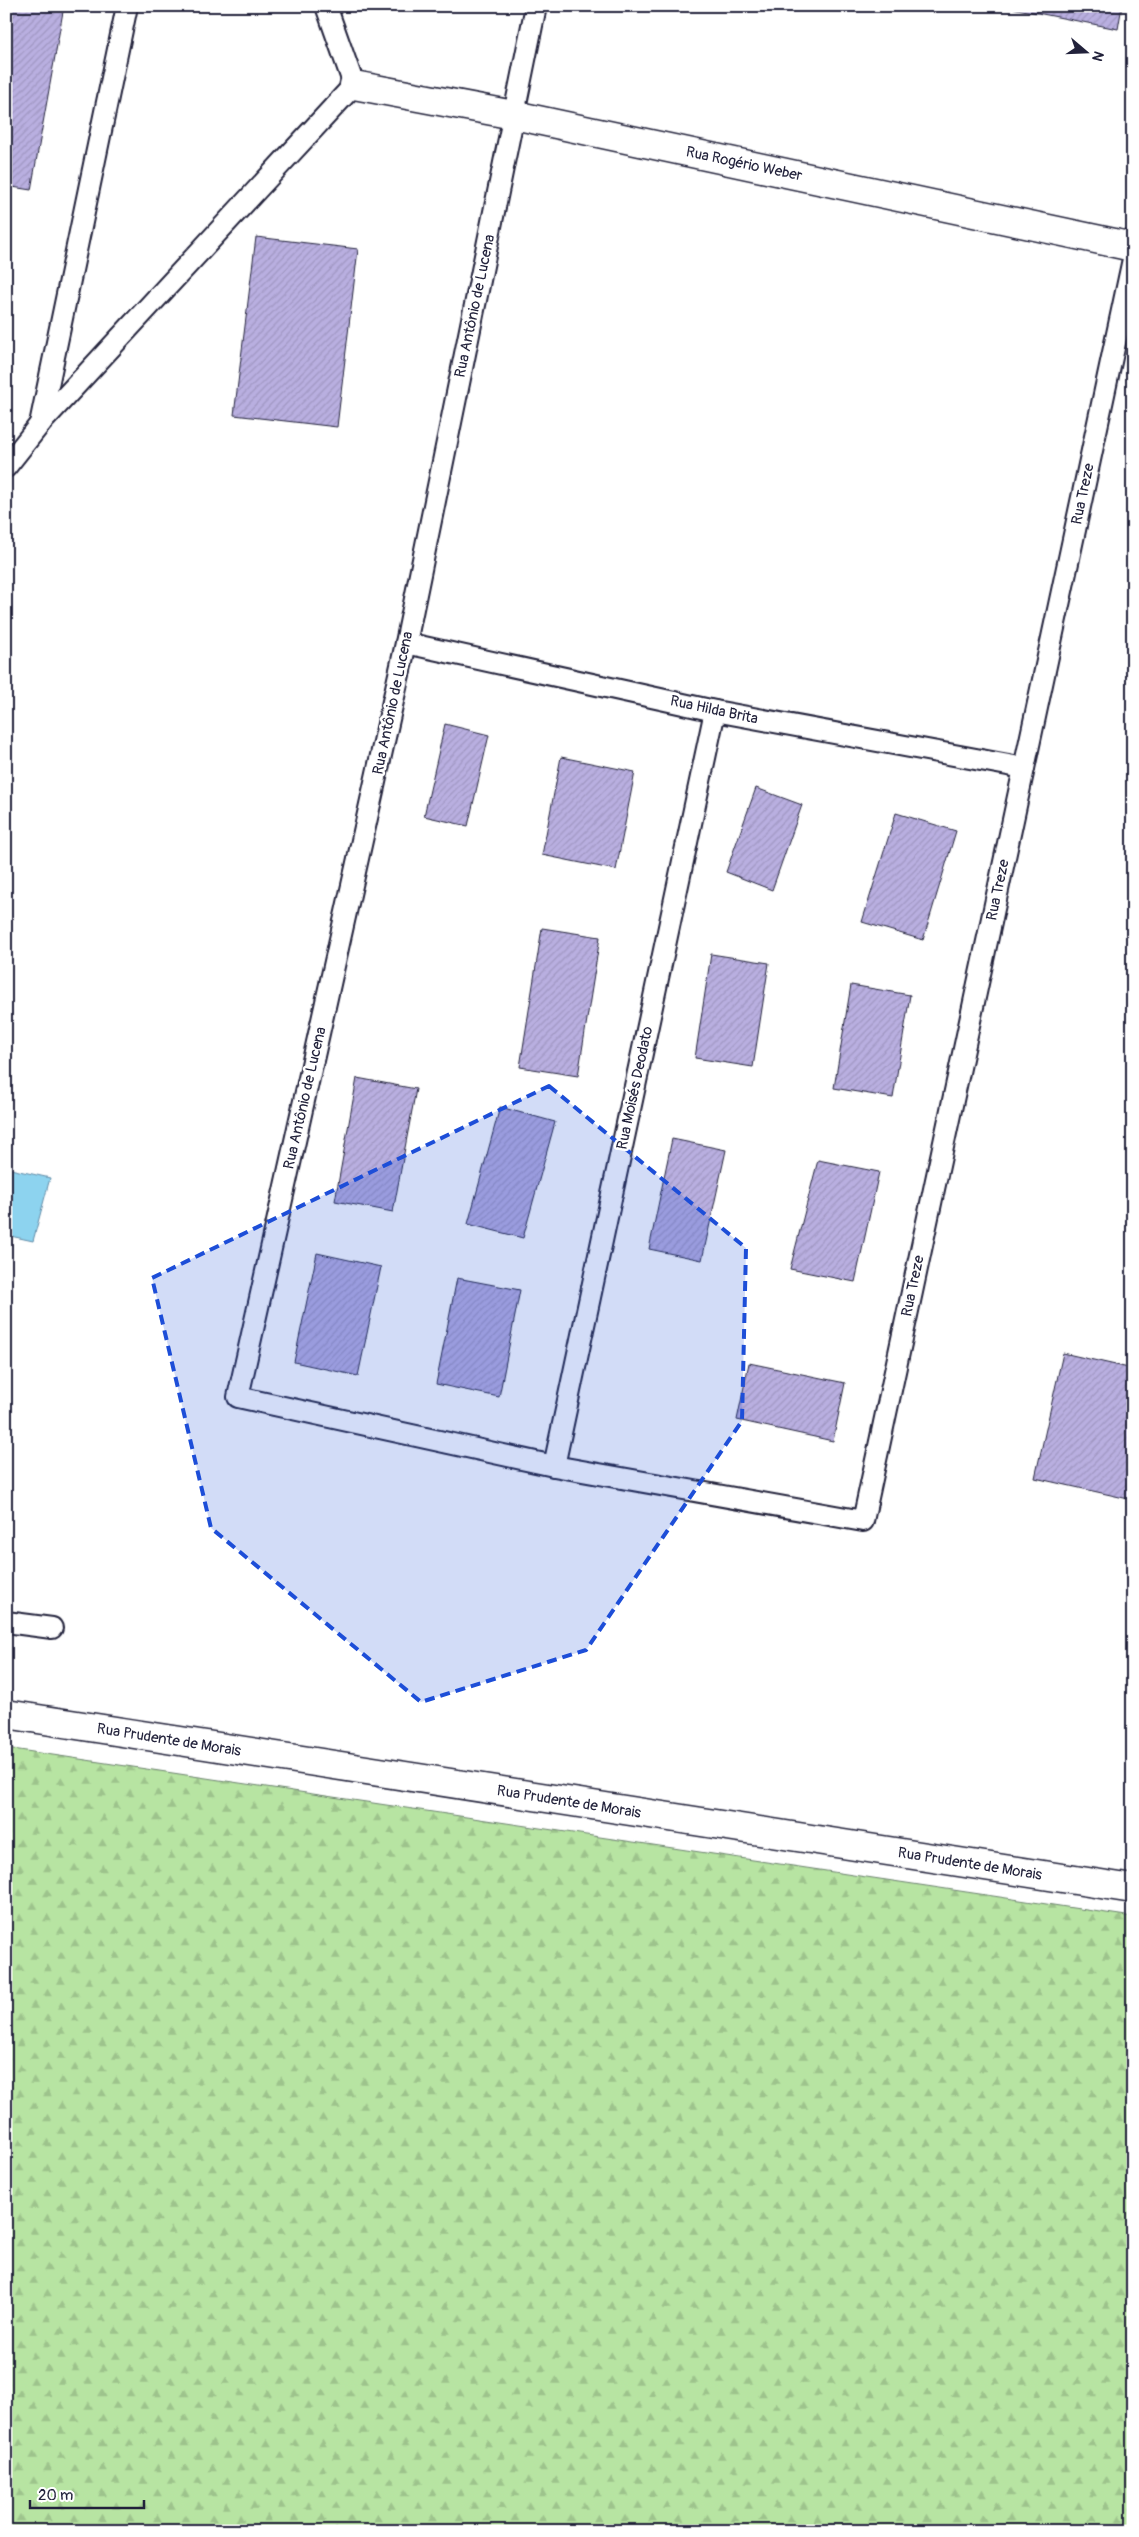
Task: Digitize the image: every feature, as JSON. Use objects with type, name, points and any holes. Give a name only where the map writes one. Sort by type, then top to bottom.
[{"type":"street","name":"Rua Rogério Weber","points":[[354,85],[514,114],[1133,247]]},
{"type":"street","name":"Rua Prudente de Morais","points":[[6,1714],[1133,1889]]},
{"type":"lane","points":[[40,424],[127,6]]},
{"type":"lane","points":[[6,467],[40,424],[354,85],[326,6]]},
{"type":"lane","name":"Rua Antônio de Lucena","points":[[536,6],[406,643],[238,1397],[554,1466]]},
{"type":"lane","name":"Rua Treze","points":[[554,1466],[863,1521],[1133,259]]},
{"type":"lane","name":"Rua Hilda Brita","points":[[406,643],[715,711],[1024,768]]},
{"type":"lane","name":"Rua Moisés Deodato","points":[[554,1466],[715,711]]},
{"type":"lane","points":[[6,1622],[52,1628]]},
{"type":"highlighted area","points":[[549,1086],[746,1248],[742,1421],[586,1650],[421,1702],[211,1528],[152,1278]]},
{"type":"green space","points":[[6,1748],[1133,1917],[1133,2531],[6,2531]]},
{"type":"water","points":[[6,1168],[50,1178],[33,1241],[6,1235]]},
{"type":"building","points":[[6,6],[64,6],[31,190],[6,186]]},
{"type":"building","points":[[1002,6],[1122,6],[1118,29]]},
{"type":"building","points":[[256,237],[358,249],[337,427],[234,415]]},
{"type":"building","points":[[445,724],[489,735],[468,826],[424,816]]},
{"type":"building","points":[[561,757],[635,772],[616,870],[542,855]]},
{"type":"building","points":[[756,788],[802,805],[772,890],[726,872]]},
{"type":"building","points":[[896,813],[956,831],[923,940],[862,922]]},
{"type":"building","points":[[542,928],[600,937],[578,1076],[520,1067]]},
{"type":"building","points":[[711,954],[769,963],[753,1067],[695,1058]]},
{"type":"building","points":[[851,985],[910,995],[893,1098],[834,1088]]},
{"type":"building","points":[[357,1078],[416,1089],[393,1212],[335,1201]]},
{"type":"building","points":[[500,1107],[555,1122],[523,1238],[468,1224]]},
{"type":"building","points":[[672,1139],[726,1150],[702,1260],[649,1249]]},
{"type":"building","points":[[818,1160],[879,1172],[855,1282],[790,1269]]},
{"type":"building","points":[[317,1253],[381,1267],[358,1376],[294,1362]]},
{"type":"building","points":[[457,1278],[520,1290],[499,1397],[436,1384]]},
{"type":"building","points":[[1063,1353],[1133,1369],[1133,1500],[1035,1478]]},
{"type":"building","points":[[749,1363],[845,1383],[833,1441],[737,1420]]}]
